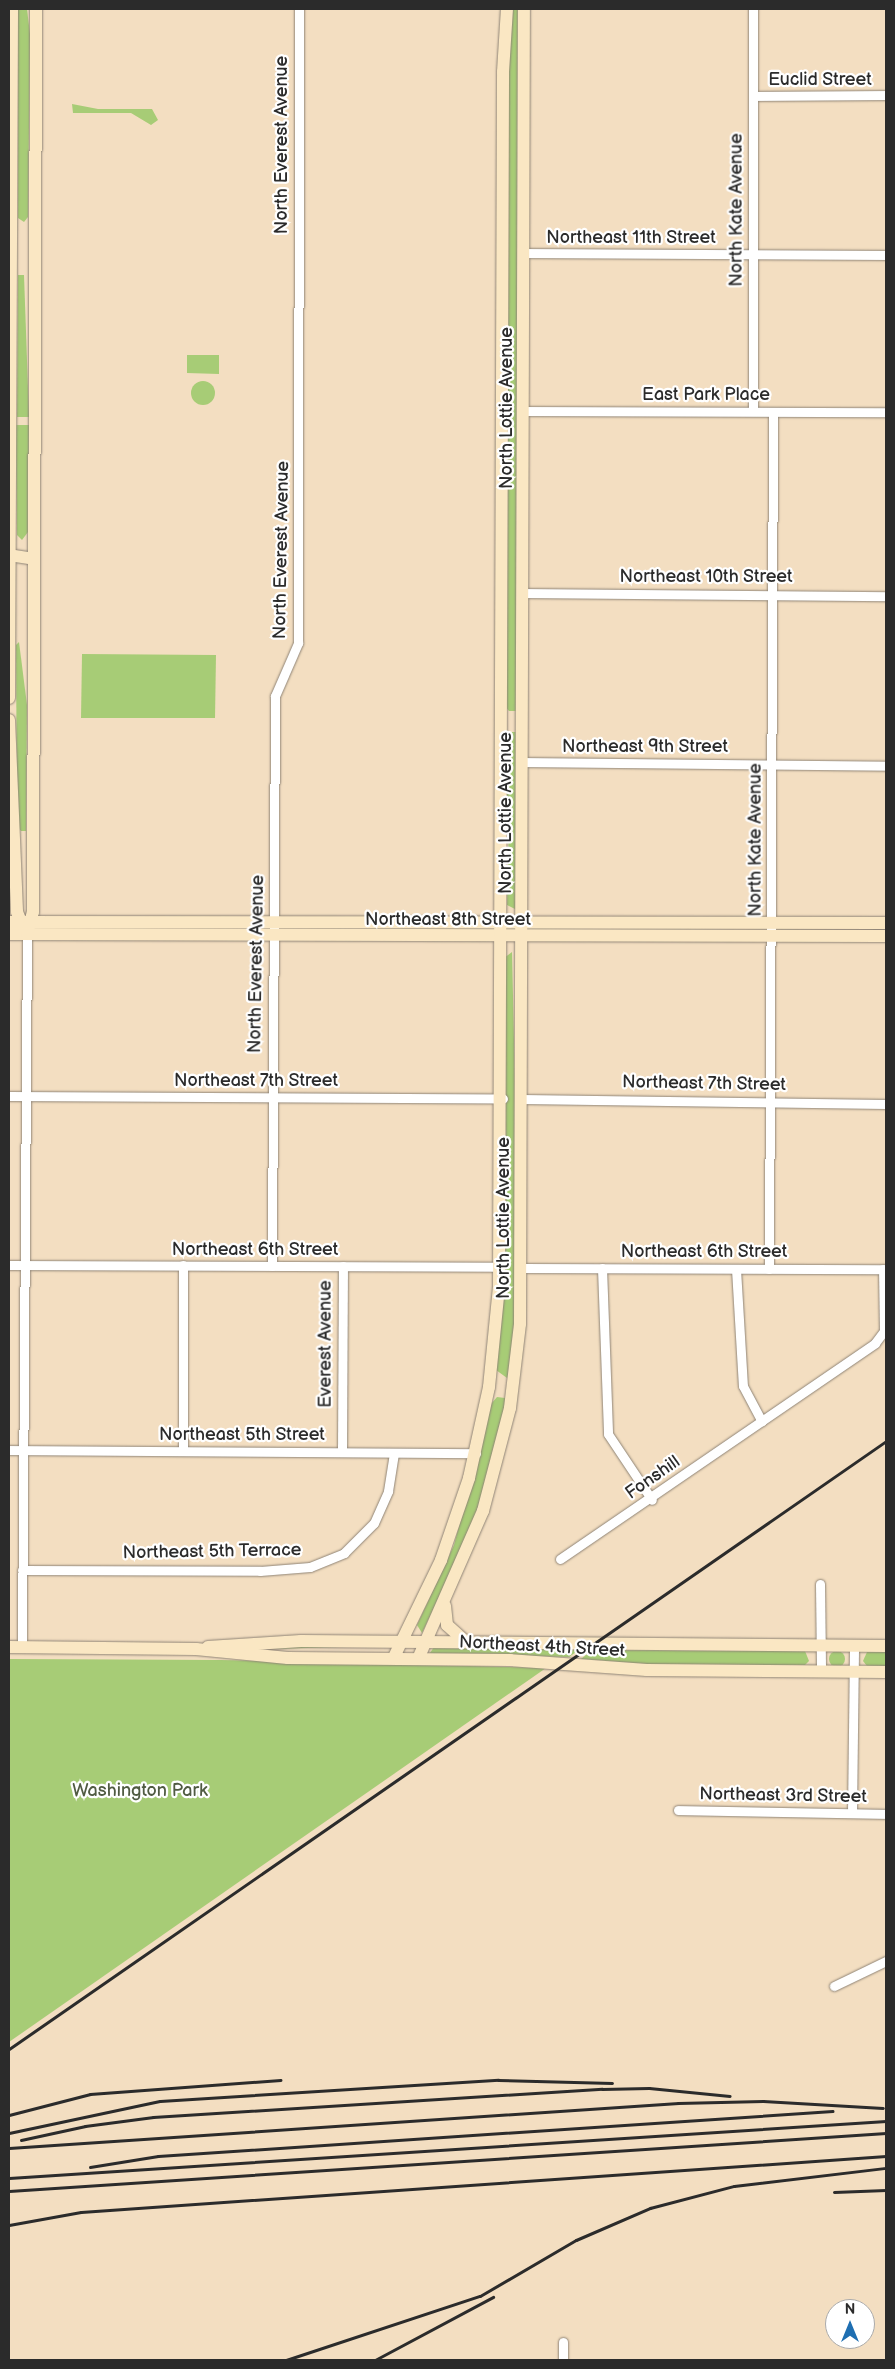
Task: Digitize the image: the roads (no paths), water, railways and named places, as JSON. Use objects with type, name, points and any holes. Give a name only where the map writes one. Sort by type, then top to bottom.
[{"type":"main road","points":[[9,698],[12,9]]},
{"type":"main road","points":[[22,925],[33,560],[36,9]]},
{"type":"main road","name":"North Lottie Avenue","points":[[394,1657],[450,1537],[476,1453],[492,1367],[500,1267],[503,1099],[500,938],[502,922],[503,92],[507,9]]},
{"type":"main road","name":"North Lottie Avenue","points":[[418,1659],[446,1603],[484,1511],[504,1436],[517,1361],[522,1268],[522,922],[525,593],[524,9]]},
{"type":"main road","points":[[9,560],[33,560]]},
{"type":"main road","points":[[9,720],[17,912],[22,925]]},
{"type":"main road","name":"Northeast 8th Street","points":[[9,934],[22,925],[522,922],[886,936]]},
{"type":"main road","name":"Northeast 8th Street","points":[[22,925],[274,936],[522,938],[772,931],[886,923]]},
{"type":"main road","points":[[446,1603],[450,1632],[469,1642]]},
{"type":"main road","name":"Northeast 4th Street","points":[[196,1649],[246,1643],[402,1641],[886,1646]]},
{"type":"main road","name":"Northeast 4th Street","points":[[15,1647],[196,1649],[274,1658],[394,1657],[553,1662],[647,1670],[886,1672]]},
{"type":"street","name":"North Everest Avenue","points":[[272,1266],[271,1097],[275,696],[298,643],[299,9]]},
{"type":"street","name":"North Kate Avenue","points":[[753,9],[753,411]]},
{"type":"street","name":"Euclid Street","points":[[754,96],[886,95]]},
{"type":"street","name":"Northeast 11th Street","points":[[525,253],[886,255]]},
{"type":"street","name":"East Park Place","points":[[525,411],[886,412]]},
{"type":"street","name":"North Kate Avenue","points":[[769,1269],[773,412]]},
{"type":"street","name":"Northeast 10th Street","points":[[525,593],[886,596]]},
{"type":"street","name":"Northeast 9th Street","points":[[524,762],[886,766]]},
{"type":"street","points":[[15,1647],[22,1570],[25,1266],[22,925]]},
{"type":"street","name":"Northeast 7th Street","points":[[9,1096],[503,1099]]},
{"type":"street","name":"Northeast 7th Street","points":[[522,1099],[770,1100],[886,1104]]},
{"type":"street","name":"Northeast 6th Street","points":[[9,1265],[500,1267]]},
{"type":"street","points":[[183,1265],[183,1451]]},
{"type":"street","name":"Everest Avenue","points":[[342,1452],[343,1266]]},
{"type":"street","name":"Northeast 6th Street","points":[[522,1268],[885,1269]]},
{"type":"street","points":[[602,1268],[608,1434],[652,1500]]},
{"type":"street","points":[[736,1269],[743,1386],[762,1421],[875,1343],[884,1331],[885,1269]]},
{"type":"street","name":"Fonshill","points":[[560,1559],[652,1500],[762,1421]]},
{"type":"street","name":"Northeast 5th Street","points":[[9,1450],[476,1453]]},
{"type":"street","name":"Northeast 5th Terrace","points":[[22,1570],[260,1571],[310,1567],[344,1553],[374,1523],[388,1491],[394,1453]]},
{"type":"street","points":[[820,1584],[821,1671]]},
{"type":"street","points":[[852,1813],[854,1646]]},
{"type":"street","name":"Northeast 3rd Street","points":[[678,1810],[886,1814]]},
{"type":"street","points":[[834,1986],[886,1962]]},
{"type":"street","points":[[563,2342],[563,2360]]},
{"type":"railway","points":[[9,2049],[886,1441]]},
{"type":"railway","points":[[9,2115],[90,2094],[280,2080]]},
{"type":"railway","points":[[9,2133],[160,2101],[498,2080],[612,2083]]},
{"type":"railway","points":[[21,2140],[85,2126],[153,2117],[602,2089],[649,2088],[730,2096]]},
{"type":"railway","points":[[9,2148],[678,2103],[763,2101],[883,2108]]},
{"type":"railway","points":[[90,2167],[158,2156],[833,2111]]},
{"type":"railway","points":[[9,2178],[886,2121]]},
{"type":"railway","points":[[9,2191],[886,2133]]},
{"type":"railway","points":[[9,2225],[81,2212],[886,2156]]},
{"type":"railway","points":[[286,2360],[480,2296],[576,2240],[650,2208],[734,2186],[886,2168]]},
{"type":"railway","points":[[834,2192],[886,2190]]},
{"type":"railway","points":[[375,2360],[493,2297]]},
{"type":"park label","name":"Washington Park","points":[[140,1791]]}]
